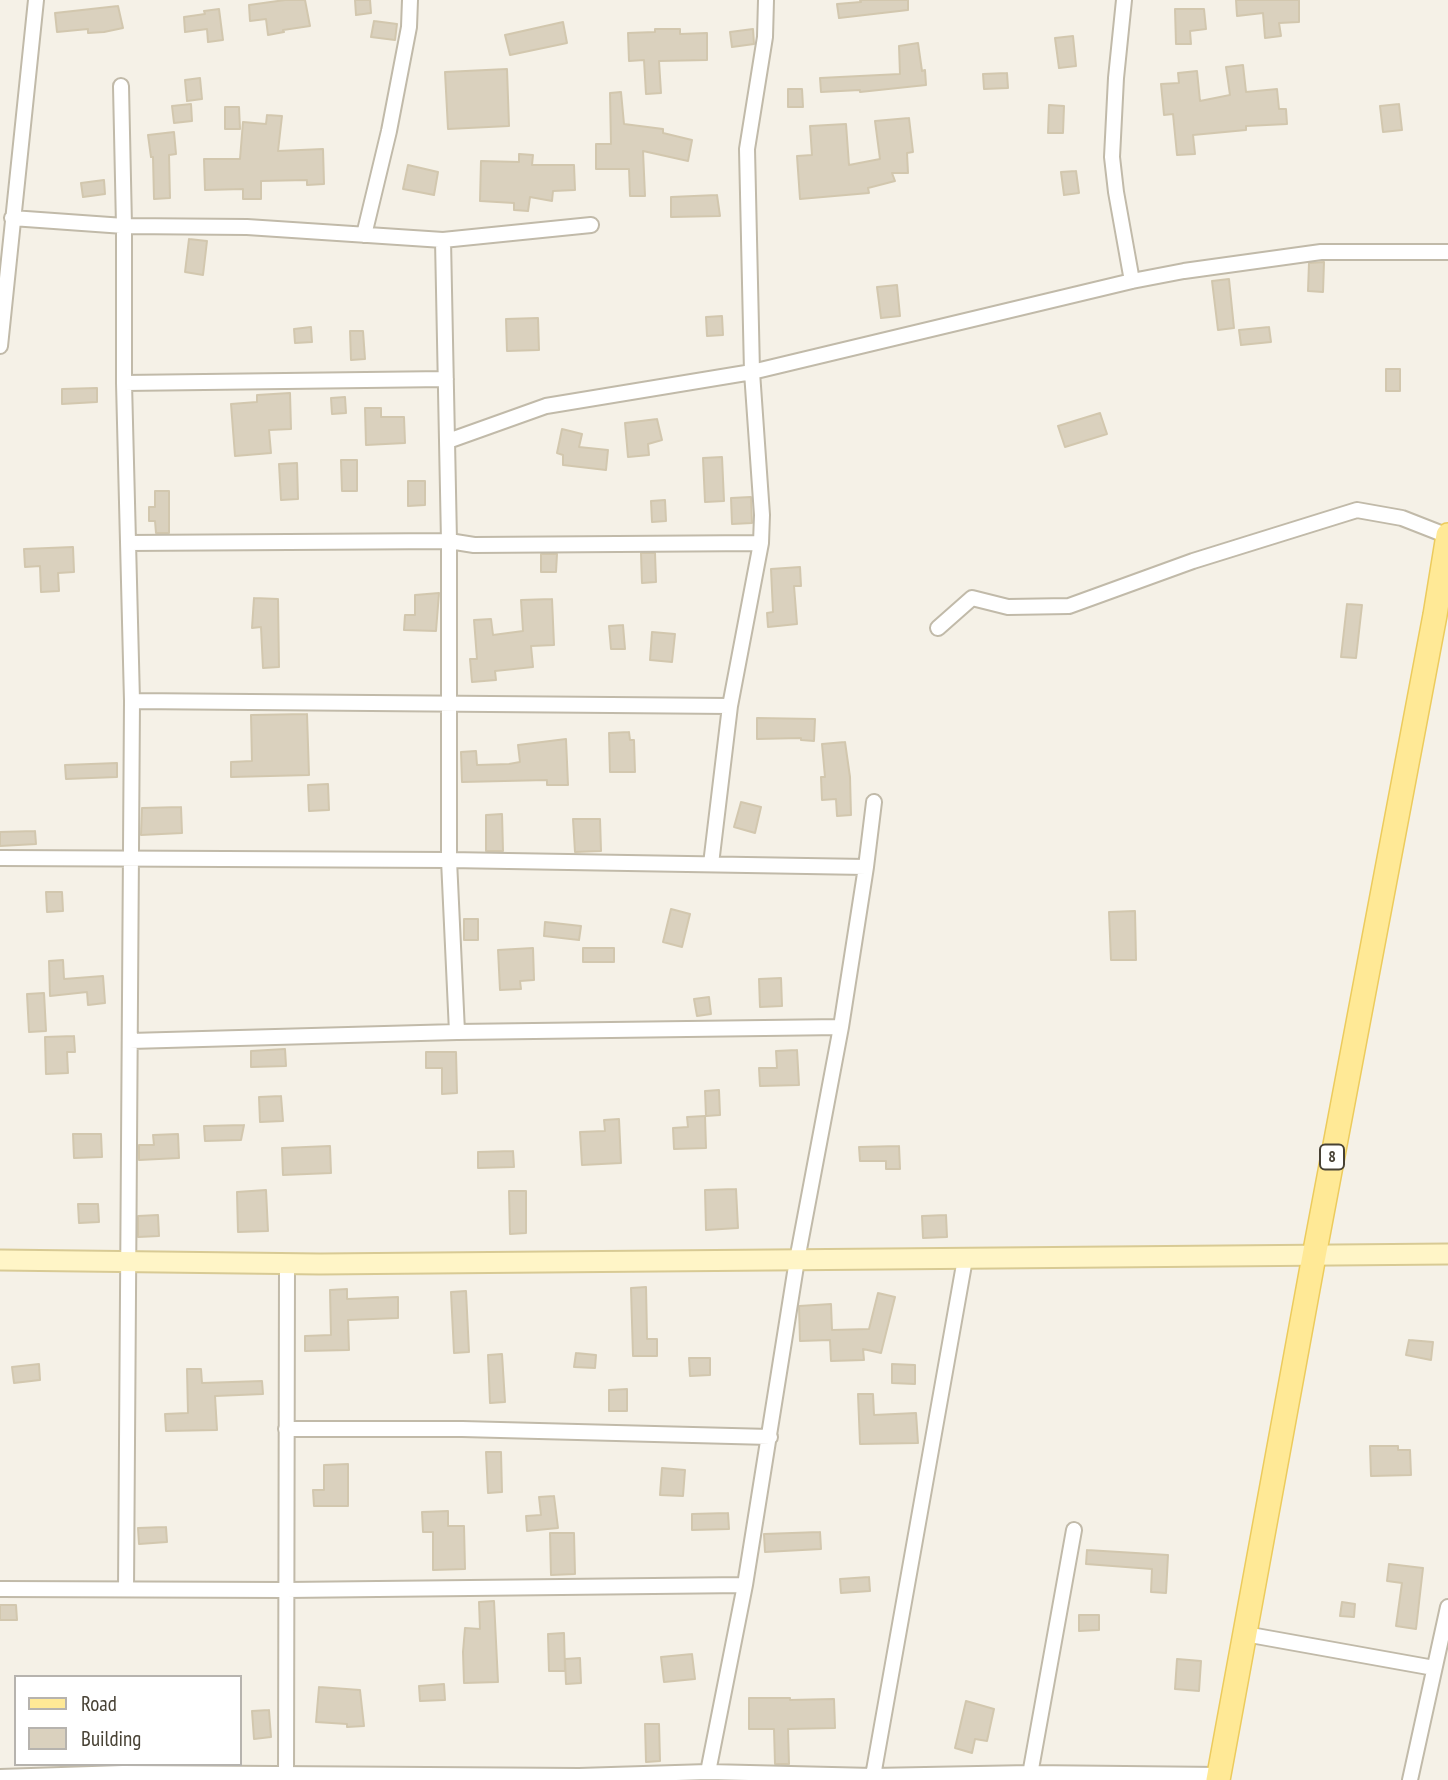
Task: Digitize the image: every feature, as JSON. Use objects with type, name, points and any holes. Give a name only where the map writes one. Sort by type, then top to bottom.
[{"type":"main road","name":"8","points":[[1219,1777],[1314,1256],[1442,615],[1448,536]]},
{"type":"street","points":[[0,346],[36,0]]},
{"type":"street","points":[[364,235],[389,131],[409,27],[410,0]]},
{"type":"street","points":[[711,864],[730,706],[761,543],[762,514],[752,372],[747,149],[765,37],[766,0]]},
{"type":"street","points":[[1124,0],[1112,156],[1132,281]]},
{"type":"street","points":[[121,86],[124,383],[132,701],[126,1589]]},
{"type":"street","points":[[12,218],[124,226],[247,227],[443,240],[591,225]]},
{"type":"street","points":[[443,240],[449,541],[449,860],[457,1032]]},
{"type":"street","points":[[447,441],[546,406],[752,372],[1132,281],[1184,271],[1321,251],[1448,252]]},
{"type":"street","points":[[124,383],[446,379]]},
{"type":"street","points":[[938,628],[972,598],[1007,607],[1069,606],[1193,561],[1357,510],[1402,518],[1448,536]]},
{"type":"street","points":[[128,543],[761,543]]},
{"type":"street","points":[[132,701],[730,706]]},
{"type":"street","points":[[708,1773],[745,1585],[797,1260],[841,1027],[874,802]]},
{"type":"street","points":[[0,858],[449,860],[866,867]]},
{"type":"street","points":[[130,1041],[457,1032],[841,1027]]},
{"type":"street","points":[[0,1260],[287,1263],[1448,1254]]},
{"type":"street","points":[[873,1776],[965,1259]]},
{"type":"street","points":[[286,1777],[287,1263]]},
{"type":"street","points":[[286,1429],[462,1429],[770,1437]]},
{"type":"street","points":[[1029,1776],[1074,1530]]},
{"type":"street","points":[[0,1589],[286,1590],[745,1585]]},
{"type":"street","points":[[1410,1780],[1448,1607]]},
{"type":"street","points":[[1245,1634],[1434,1668]]},
{"type":"street","points":[[0,1777],[124,1773],[286,1777],[579,1778],[708,1773],[1219,1777]]},
{"type":"building","points":[[305,0],[310,26],[268,35],[266,19],[250,21],[249,5]]},
{"type":"building","points":[[355,0],[370,0],[371,13],[356,15]]},
{"type":"building","points":[[860,0],[908,0],[908,10],[839,18],[837,4],[861,2]]},
{"type":"building","points":[[1236,0],[1299,0],[1299,22],[1279,23],[1281,36],[1265,38],[1263,13],[1237,16]]},
{"type":"building","points":[[118,6],[123,28],[88,33],[88,29],[57,32],[55,13]]},
{"type":"building","points":[[219,9],[223,40],[208,42],[207,29],[185,32],[184,17]]},
{"type":"building","points":[[1175,9],[1204,9],[1206,29],[1190,31],[1191,44],[1176,44]]},
{"type":"building","points":[[374,21],[397,24],[395,40],[371,37]]},
{"type":"building","points":[[563,22],[567,43],[510,55],[505,35]]},
{"type":"building","points":[[655,29],[680,29],[680,34],[707,33],[707,60],[659,61],[661,93],[646,94],[644,60],[629,61],[628,33],[655,32]]},
{"type":"building","points":[[753,29],[754,44],[732,47],[730,32]]},
{"type":"building","points":[[1073,36],[1076,66],[1059,68],[1055,38]]},
{"type":"building","points":[[918,43],[926,85],[860,92],[821,92],[820,78],[900,74],[899,46]]},
{"type":"building","points":[[1243,65],[1246,92],[1277,89],[1279,109],[1286,109],[1287,124],[1246,126],[1246,130],[1193,135],[1195,154],[1177,155],[1173,114],[1164,115],[1161,84],[1179,83],[1178,73],[1197,71],[1200,101],[1230,95],[1226,67]]},
{"type":"building","points":[[507,69],[509,126],[448,129],[445,72]]},
{"type":"building","points":[[1007,73],[1008,88],[984,89],[983,74]]},
{"type":"building","points":[[200,78],[202,99],[187,101],[185,80]]},
{"type":"building","points":[[788,89],[802,89],[803,107],[788,107]]},
{"type":"building","points":[[621,92],[624,124],[663,129],[663,133],[692,140],[688,161],[643,151],[645,196],[630,196],[629,169],[596,169],[596,144],[611,144],[610,93]]},
{"type":"building","points":[[191,104],[192,121],[174,123],[172,106]]},
{"type":"building","points":[[1399,104],[1402,130],[1383,132],[1380,106]]},
{"type":"building","points":[[1049,105],[1064,106],[1063,133],[1048,133]]},
{"type":"building","points":[[225,107],[239,107],[240,129],[225,129]]},
{"type":"building","points":[[267,115],[282,116],[278,151],[323,149],[324,184],[307,185],[307,180],[261,181],[261,199],[243,199],[243,189],[205,190],[204,159],[240,159],[243,122],[266,124]]},
{"type":"building","points":[[909,118],[913,152],[907,153],[908,173],[892,173],[895,181],[868,188],[869,193],[800,199],[797,156],[812,155],[810,126],[846,124],[849,165],[880,159],[875,121]]},
{"type":"building","points":[[174,132],[176,154],[169,155],[170,198],[154,199],[153,157],[148,135]]},
{"type":"building","points":[[519,154],[533,155],[532,165],[574,165],[575,190],[553,191],[552,201],[530,197],[528,211],[514,210],[514,203],[480,201],[481,161],[519,162]]},
{"type":"building","points":[[408,165],[438,172],[434,195],[403,189]]},
{"type":"building","points":[[1076,171],[1079,193],[1064,195],[1061,172]]},
{"type":"building","points":[[104,180],[105,194],[83,197],[81,183]]},
{"type":"building","points":[[717,195],[720,216],[671,217],[671,197]]},
{"type":"building","points":[[189,239],[207,241],[203,275],[185,272]]},
{"type":"building","points":[[1324,262],[1323,292],[1308,291],[1309,263]]},
{"type":"building","points":[[1229,279],[1234,328],[1218,330],[1212,281]]},
{"type":"building","points":[[897,285],[900,316],[881,318],[877,287]]},
{"type":"building","points":[[722,316],[723,335],[707,336],[706,317]]},
{"type":"building","points":[[538,318],[539,350],[507,351],[506,319]]},
{"type":"building","points":[[311,327],[312,342],[295,343],[294,329]]},
{"type":"building","points":[[1269,327],[1271,342],[1241,345],[1239,330]]},
{"type":"building","points":[[350,331],[363,331],[365,359],[351,360]]},
{"type":"building","points":[[1386,369],[1400,369],[1400,391],[1386,391]]},
{"type":"building","points":[[97,388],[97,402],[62,404],[62,389]]},
{"type":"building","points":[[290,393],[291,429],[269,430],[271,453],[235,456],[231,404],[257,402],[257,395]]},
{"type":"building","points":[[345,397],[346,413],[332,414],[331,398]]},
{"type":"building","points":[[365,408],[381,408],[381,417],[404,417],[405,443],[366,445]]},
{"type":"building","points":[[1100,413],[1107,434],[1065,447],[1058,426]]},
{"type":"building","points":[[657,419],[662,440],[648,444],[649,455],[628,457],[625,423]]},
{"type":"building","points":[[562,429],[582,434],[579,447],[608,450],[606,470],[563,465],[563,455],[557,453]]},
{"type":"building","points":[[722,457],[724,501],[705,502],[703,458]]},
{"type":"building","points":[[341,460],[357,460],[357,491],[342,491]]},
{"type":"building","points":[[297,463],[298,499],[281,500],[279,464]]},
{"type":"building","points":[[408,481],[425,481],[425,505],[408,506]]},
{"type":"building","points":[[155,491],[169,491],[169,533],[156,533],[155,521],[149,521],[149,507],[155,507]]},
{"type":"building","points":[[751,497],[752,523],[732,524],[731,498]]},
{"type":"building","points":[[665,500],[666,521],[652,522],[651,501]]},
{"type":"building","points":[[73,547],[74,572],[58,573],[59,591],[41,592],[40,566],[25,567],[24,549]]},
{"type":"building","points":[[641,553],[655,553],[656,582],[642,583]]},
{"type":"building","points":[[541,554],[557,554],[556,572],[541,572]]},
{"type":"building","points":[[800,567],[801,586],[794,586],[797,624],[768,627],[767,613],[773,612],[771,569]]},
{"type":"building","points":[[439,593],[436,631],[404,630],[405,615],[415,615],[415,595]]},
{"type":"building","points":[[254,598],[278,599],[279,667],[263,668],[261,627],[252,628]]},
{"type":"building","points":[[552,599],[554,645],[531,646],[533,667],[495,671],[496,680],[472,682],[470,659],[477,659],[474,620],[491,619],[493,635],[523,631],[521,600]]},
{"type":"building","points":[[1347,604],[1362,605],[1356,658],[1341,657]]},
{"type":"building","points":[[623,625],[625,649],[611,649],[609,626]]},
{"type":"building","points":[[652,632],[675,634],[672,662],[650,660]]},
{"type":"building","points":[[307,714],[309,775],[231,777],[231,762],[252,761],[251,715]]},
{"type":"building","points":[[757,718],[815,719],[814,741],[801,738],[757,739]]},
{"type":"building","points":[[629,732],[630,740],[634,740],[635,772],[610,772],[609,733]]},
{"type":"building","points":[[566,739],[568,785],[547,785],[547,780],[462,782],[461,752],[476,751],[477,765],[509,764],[520,762],[518,745]]},
{"type":"building","points":[[845,742],[850,777],[851,815],[837,816],[836,799],[822,800],[821,777],[825,777],[822,744]]},
{"type":"building","points":[[117,763],[117,777],[66,779],[65,765]]},
{"type":"building","points":[[328,784],[329,810],[309,811],[308,785]]},
{"type":"building","points":[[741,802],[761,807],[755,833],[734,827]]},
{"type":"building","points":[[181,807],[182,833],[141,835],[142,808]]},
{"type":"building","points":[[502,814],[503,851],[486,851],[486,815]]},
{"type":"building","points":[[573,819],[600,819],[601,851],[575,852]]},
{"type":"building","points":[[35,831],[36,844],[0,846],[0,832]]},
{"type":"building","points":[[46,892],[62,892],[63,911],[47,912]]},
{"type":"building","points":[[671,909],[690,914],[682,947],[663,942]]},
{"type":"building","points":[[1135,911],[1136,960],[1111,960],[1109,912]]},
{"type":"building","points":[[464,919],[478,919],[478,940],[464,940]]},
{"type":"building","points":[[545,922],[581,926],[579,940],[544,936]]},
{"type":"building","points":[[533,948],[534,980],[520,981],[521,989],[500,990],[498,950]]},
{"type":"building","points":[[583,948],[614,948],[614,962],[583,962]]},
{"type":"building","points":[[63,960],[64,979],[103,976],[105,1003],[88,1005],[87,992],[50,996],[49,961]]},
{"type":"building","points":[[781,978],[782,1006],[760,1007],[759,979]]},
{"type":"building","points":[[44,993],[46,1031],[29,1032],[27,994]]},
{"type":"building","points":[[709,997],[711,1014],[697,1016],[694,999]]},
{"type":"building","points":[[74,1036],[75,1052],[67,1052],[68,1073],[46,1074],[45,1037]]},
{"type":"building","points":[[285,1049],[286,1066],[251,1067],[251,1051]]},
{"type":"building","points":[[797,1050],[799,1085],[760,1086],[759,1068],[777,1068],[776,1051]]},
{"type":"building","points":[[426,1052],[456,1052],[457,1093],[442,1094],[442,1068],[426,1068]]},
{"type":"building","points":[[719,1090],[720,1115],[706,1116],[705,1091]]},
{"type":"building","points":[[281,1096],[283,1121],[260,1122],[259,1097]]},
{"type":"building","points":[[705,1116],[706,1148],[674,1149],[673,1128],[688,1127],[687,1117]]},
{"type":"building","points":[[619,1119],[621,1163],[582,1165],[580,1132],[605,1131],[604,1120]]},
{"type":"building","points":[[244,1125],[241,1140],[205,1141],[204,1126]]},
{"type":"building","points":[[73,1134],[101,1134],[102,1157],[74,1158]]},
{"type":"building","points":[[178,1134],[179,1158],[139,1160],[139,1145],[154,1145],[153,1135]]},
{"type":"building","points":[[330,1146],[331,1173],[283,1175],[282,1148]]},
{"type":"building","points":[[899,1146],[900,1169],[886,1169],[886,1161],[860,1161],[859,1147]]},
{"type":"building","points":[[513,1151],[514,1167],[478,1168],[478,1152]]},
{"type":"building","points":[[736,1189],[738,1228],[706,1230],[705,1190]]},
{"type":"building","points":[[266,1190],[268,1231],[238,1232],[237,1192]]},
{"type":"building","points":[[509,1191],[526,1191],[526,1233],[510,1234]]},
{"type":"building","points":[[78,1204],[98,1204],[99,1222],[79,1223]]},
{"type":"building","points":[[158,1215],[159,1236],[138,1237],[138,1216]]},
{"type":"building","points":[[946,1215],[947,1237],[923,1238],[922,1216]]},
{"type":"building","points":[[646,1287],[647,1339],[657,1339],[657,1356],[633,1356],[631,1288]]},
{"type":"building","points":[[347,1289],[347,1299],[398,1297],[398,1318],[348,1320],[349,1350],[305,1351],[305,1336],[331,1335],[330,1290]]},
{"type":"building","points":[[466,1291],[469,1352],[454,1353],[451,1292]]},
{"type":"building","points":[[878,1293],[895,1297],[881,1353],[863,1349],[864,1360],[831,1361],[830,1340],[800,1341],[799,1306],[831,1304],[832,1330],[869,1329]]},
{"type":"building","points":[[1409,1340],[1433,1342],[1431,1360],[1406,1355]]},
{"type":"building","points":[[576,1353],[596,1355],[595,1368],[574,1367]]},
{"type":"building","points":[[502,1354],[505,1402],[490,1403],[488,1355]]},
{"type":"building","points":[[689,1358],[710,1358],[710,1375],[690,1376]]},
{"type":"building","points":[[39,1364],[40,1380],[14,1383],[12,1367]]},
{"type":"building","points":[[892,1364],[915,1365],[915,1384],[892,1383]]},
{"type":"building","points":[[187,1369],[201,1369],[202,1383],[262,1381],[263,1394],[215,1396],[217,1430],[166,1431],[165,1414],[188,1413]]},
{"type":"building","points":[[627,1389],[627,1411],[609,1411],[609,1390]]},
{"type":"building","points":[[858,1394],[873,1394],[874,1415],[916,1413],[918,1443],[860,1444]]},
{"type":"building","points":[[1370,1446],[1398,1446],[1398,1450],[1410,1450],[1411,1475],[1371,1476]]},
{"type":"building","points":[[486,1452],[501,1452],[502,1492],[488,1493]]},
{"type":"building","points":[[348,1464],[348,1506],[314,1506],[313,1490],[324,1490],[324,1465]]},
{"type":"building","points":[[662,1468],[685,1470],[683,1496],[660,1495]]},
{"type":"building","points":[[554,1496],[558,1528],[527,1531],[526,1516],[541,1515],[539,1497]]},
{"type":"building","points":[[448,1511],[448,1526],[464,1526],[465,1569],[433,1570],[433,1532],[423,1532],[422,1512]]},
{"type":"building","points":[[728,1513],[729,1529],[692,1530],[692,1514]]},
{"type":"building","points":[[166,1527],[167,1542],[139,1544],[138,1528]]},
{"type":"building","points":[[820,1532],[821,1549],[765,1552],[764,1534]]},
{"type":"building","points":[[550,1533],[574,1533],[575,1574],[551,1575]]},
{"type":"building","points":[[1087,1550],[1168,1555],[1166,1593],[1151,1592],[1152,1569],[1086,1564]]},
{"type":"building","points":[[1389,1564],[1423,1568],[1416,1629],[1396,1626],[1402,1583],[1387,1581]]},
{"type":"building","points":[[869,1577],[870,1591],[841,1593],[840,1579]]},
{"type":"building","points":[[494,1601],[498,1682],[464,1683],[465,1628],[480,1629],[479,1602]]},
{"type":"building","points":[[1342,1602],[1355,1604],[1354,1617],[1340,1616]]},
{"type":"building","points":[[0,1605],[16,1605],[17,1620],[0,1620]]},
{"type":"building","points":[[1079,1615],[1099,1615],[1099,1630],[1079,1631]]},
{"type":"building","points":[[564,1633],[565,1671],[549,1671],[548,1634]]},
{"type":"building","points":[[692,1654],[695,1679],[664,1682],[661,1657]]},
{"type":"building","points":[[580,1658],[581,1683],[566,1684],[565,1659]]},
{"type":"building","points":[[1177,1659],[1201,1661],[1199,1691],[1175,1689]]},
{"type":"building","points":[[444,1684],[445,1700],[420,1701],[419,1686]]},
{"type":"building","points":[[319,1687],[360,1690],[364,1726],[347,1727],[347,1724],[316,1722]]},
{"type":"building","points":[[749,1698],[834,1699],[835,1728],[788,1729],[789,1764],[775,1764],[774,1729],[749,1729]]},
{"type":"building","points":[[966,1701],[994,1709],[987,1741],[975,1739],[972,1753],[955,1748]]},
{"type":"building","points":[[269,1710],[271,1737],[254,1739],[252,1711]]},
{"type":"building","points":[[645,1724],[659,1724],[660,1761],[646,1762]]}]
